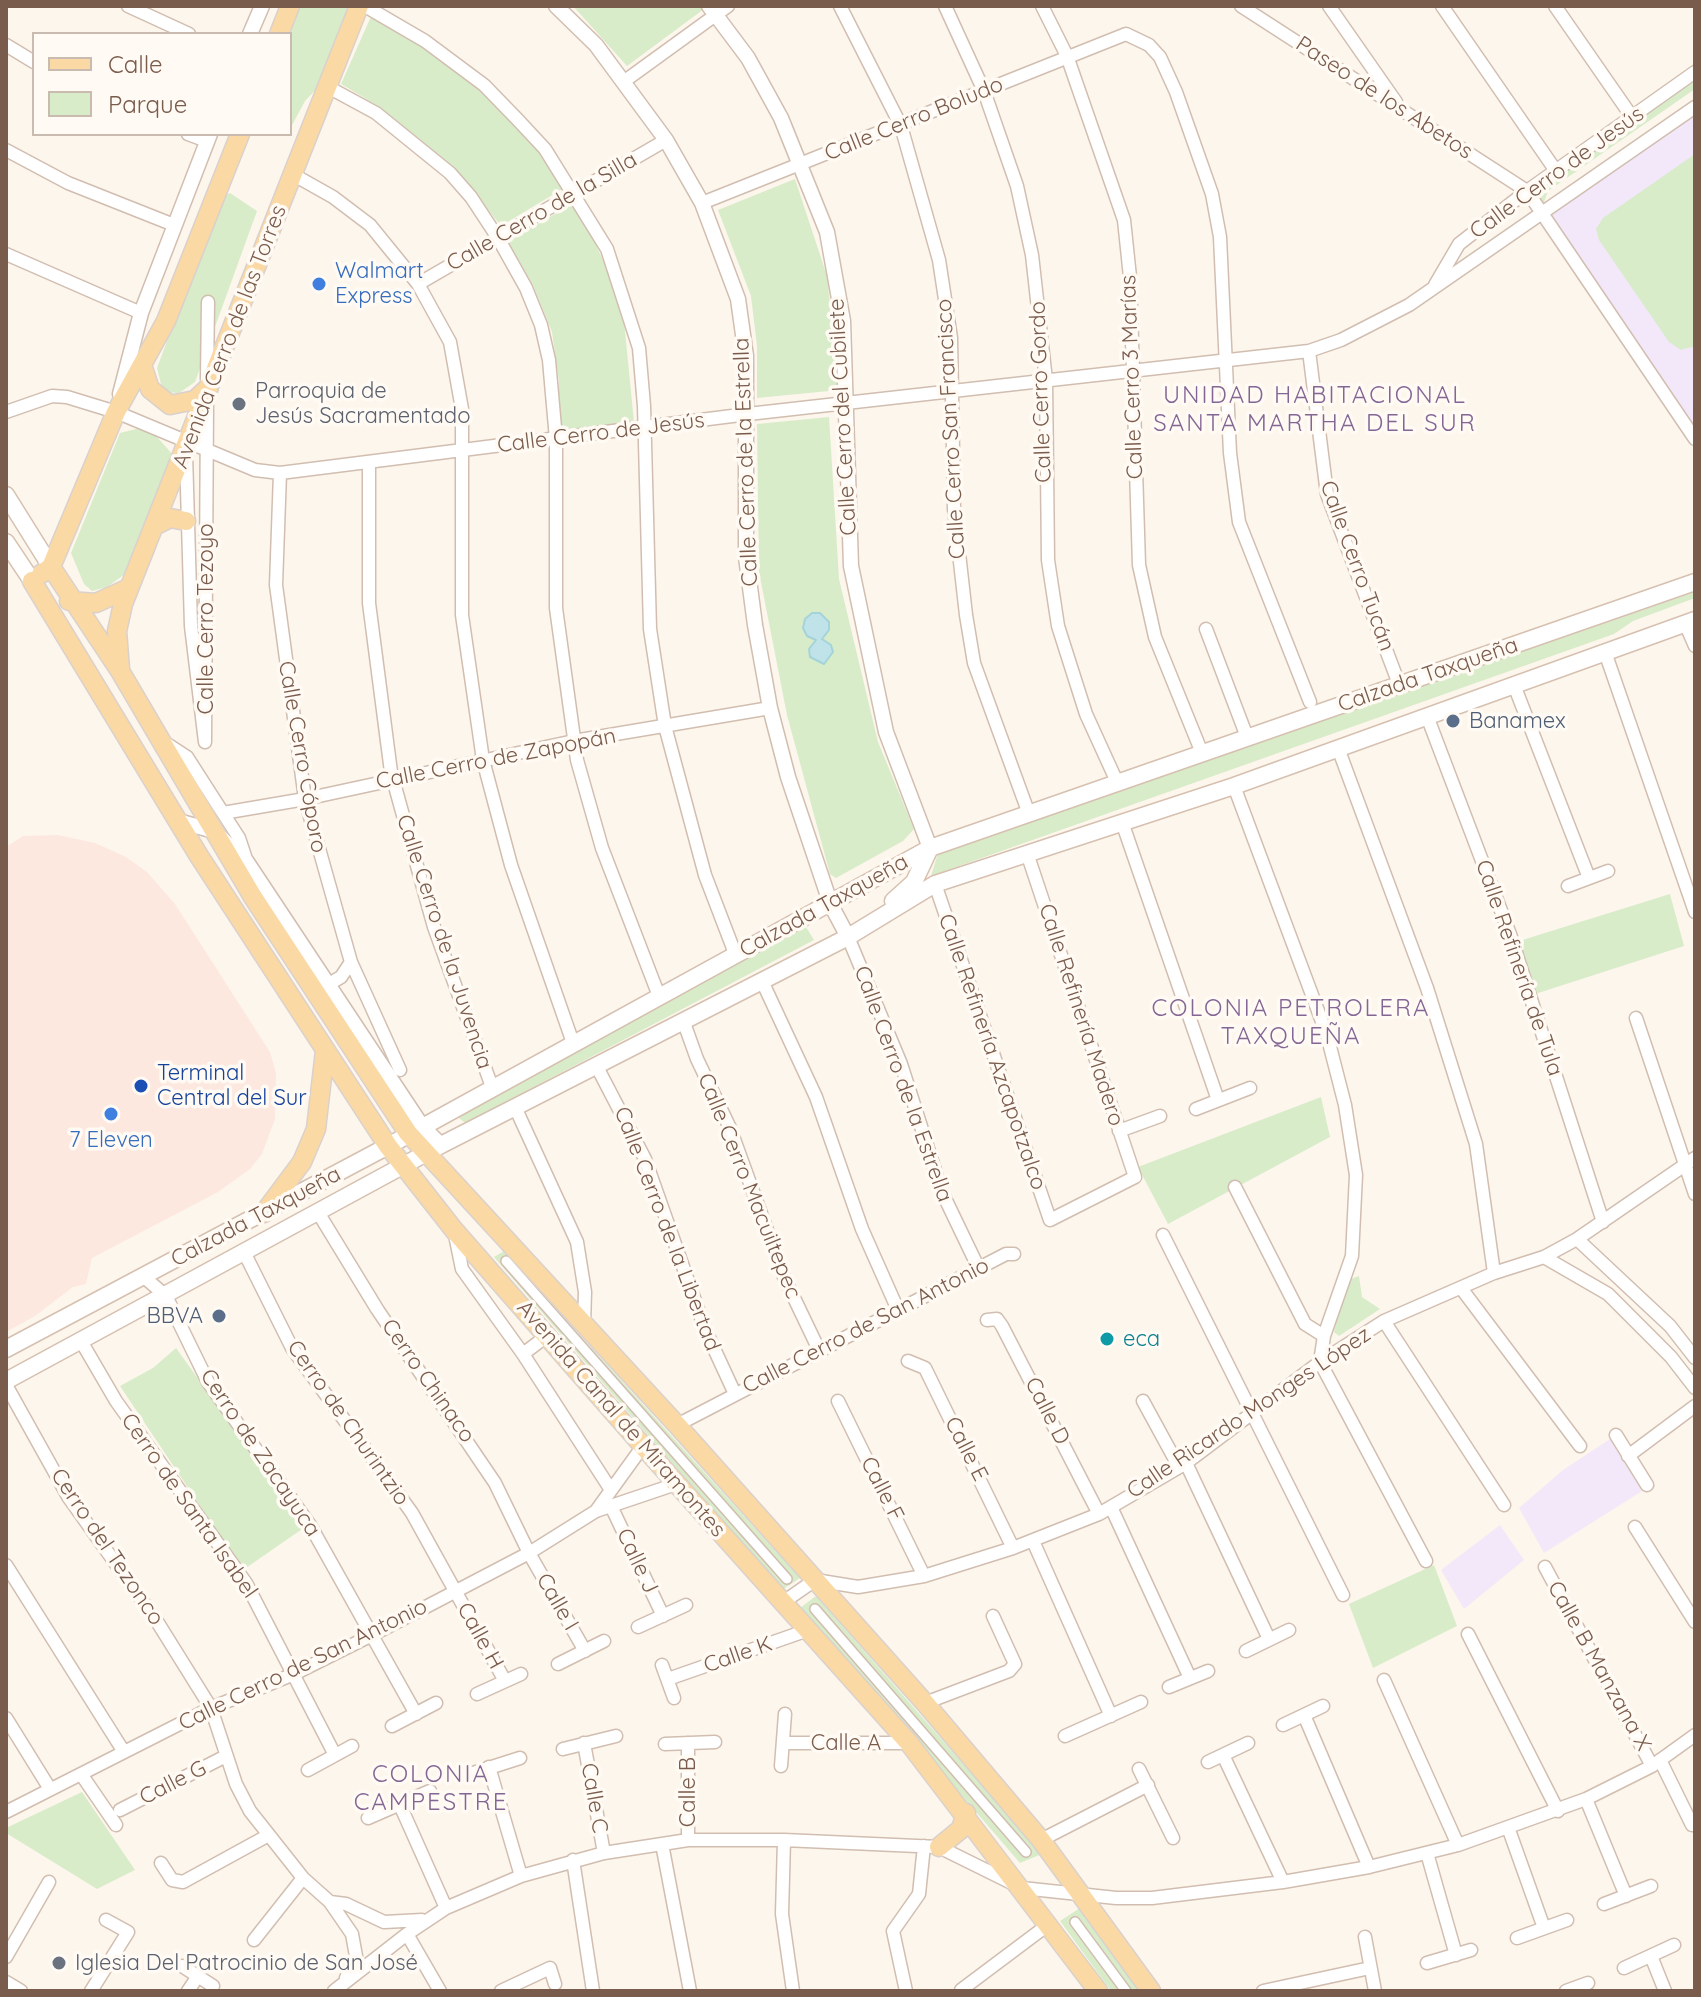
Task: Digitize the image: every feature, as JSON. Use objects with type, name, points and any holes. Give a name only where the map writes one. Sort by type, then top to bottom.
[{"type":"main road","points":[[280,32],[290,6]]},
{"type":"main road","name":"Avenida Cerro de las Torres","points":[[120,671],[118,619],[129,588],[362,6]]},
{"type":"main road","points":[[129,588],[104,601],[76,603],[57,597],[32,581],[51,567],[116,412],[166,321],[239,136]]},
{"type":"main road","points":[[142,365],[150,389],[170,405],[195,400],[213,382]]},
{"type":"main road","name":"Avenida Canal de Miramontes","points":[[6,495],[120,671],[253,897],[415,1129],[584,1325],[925,1703],[1041,1840],[1151,1991]]},
{"type":"main road","points":[[156,525],[170,518],[186,521]]},
{"type":"main road","name":"Avenida Canal de Miramontes","points":[[6,542],[178,821],[388,1146],[454,1230],[676,1484],[909,1743],[966,1813],[1098,1991]]},
{"type":"main road","name":"Calzada Taxqueña","points":[[6,1349],[388,1146],[659,996],[732,948],[831,905],[878,874],[930,848],[1695,582]]},
{"type":"main road","name":"Calzada Taxqueña","points":[[6,1383],[433,1149],[848,937],[935,884],[1234,786],[1690,622]]},
{"type":"main road","points":[[866,926],[914,882],[930,848]]},
{"type":"main road","points":[[264,1213],[302,1162],[310,1145],[320,1112],[325,1051]]},
{"type":"main road","points":[[932,1847],[961,1829],[966,1813]]},
{"type":"street","points":[[128,6],[185,32]]},
{"type":"street","points":[[251,32],[262,6]]},
{"type":"street","points":[[362,6],[425,41],[484,85],[545,149],[607,249],[639,348],[645,428],[649,616],[665,726],[690,825],[732,948]]},
{"type":"street","name":"Calle Cerro de la Estrella","points":[[556,6],[626,80],[666,140],[702,203],[738,299],[746,356],[748,414],[746,557],[770,708],[788,777],[831,905],[848,937],[901,1064],[942,1192],[979,1269]]},
{"type":"street","name":"Calle Cerro San Francisco","points":[[840,6],[901,126],[939,260],[951,338],[954,509],[974,663],[1029,814]]},
{"type":"street","name":"Calle Cerro Gordo","points":[[945,6],[984,91],[1017,186],[1032,255],[1046,380],[1048,560],[1058,626],[1086,714],[1117,782]]},
{"type":"street","name":"Calle Cerro 3 Marías","points":[[1042,6],[1067,56],[1124,220],[1134,371],[1139,565],[1155,637],[1202,753]]},
{"type":"street","name":"Paseo de los Abetos","points":[[1241,6],[1527,191]]},
{"type":"street","points":[[1329,6],[1402,109]]},
{"type":"street","points":[[1442,6],[1556,171]]},
{"type":"street","points":[[1555,6],[1632,117]]},
{"type":"street","points":[[626,80],[718,9]]},
{"type":"street","name":"Calle Cerro del Cubilete","points":[[718,9],[748,58],[802,165],[827,232],[843,321],[851,566],[861,626],[886,732],[930,848]]},
{"type":"street","name":"Calle Cerro Boludo","points":[[702,203],[1126,34],[1149,45],[1160,57],[1212,194],[1220,237],[1226,360]]},
{"type":"street","points":[[6,45],[32,61]]},
{"type":"street","name":"Calle Cerro de Jesús","points":[[1433,287],[1459,244],[1527,191],[1695,72]]},
{"type":"street","points":[[328,87],[376,113],[450,173],[471,197],[498,238],[526,288],[541,325],[549,360],[556,439],[554,568],[574,741],[602,848],[659,996]]},
{"type":"street","name":"Calle Cerro de Jesús","points":[[6,412],[52,396],[67,397],[116,412],[188,447],[255,470],[280,473],[847,402],[1309,351],[1378,323],[1695,107]]},
{"type":"street","points":[[116,412],[141,313],[208,138]]},
{"type":"street","name":"Calle Cerro de la Silla","points":[[418,284],[666,140]]},
{"type":"street","points":[[6,150],[68,183],[174,225]]},
{"type":"street","points":[[294,175],[333,197],[370,225],[418,284],[450,342],[458,373],[462,452],[462,615],[483,760],[511,865],[573,1043]]},
{"type":"street","points":[[1527,191],[1695,439]]},
{"type":"street","points":[[6,254],[141,313]]},
{"type":"street","name":"Calle Cerro Tezoyo","points":[[188,447],[186,521],[191,626],[205,742],[208,302]]},
{"type":"street","name":"Calle Cerro Tucán","points":[[1309,351],[1327,494],[1399,684]]},
{"type":"street","points":[[1226,360],[1230,453],[1239,522],[1310,702]]},
{"type":"street","name":"Calle Cerro de la Juvencia","points":[[369,462],[369,603],[393,780],[434,927],[492,1087]]},
{"type":"street","name":"Calle Cerro Cóporo","points":[[280,473],[276,585],[305,799],[351,962],[400,1070]]},
{"type":"street","points":[[1690,622],[1695,646]]},
{"type":"street","points":[[1206,629],[1247,737]]},
{"type":"street","points":[[1605,652],[1695,912]]},
{"type":"street","points":[[1514,685],[1589,878]]},
{"type":"street","name":"Calle Cerro de Zapopán","points":[[223,813],[305,799],[574,741],[770,708]]},
{"type":"street","name":"Calle Refinería de Tula","points":[[1427,716],[1511,937],[1603,1222]]},
{"type":"street","name":"Avenida Canal de Miramontes","points":[[161,741],[187,757],[239,838],[253,897]]},
{"type":"street","points":[[1338,748],[1427,988],[1476,1144],[1494,1273]]},
{"type":"street","points":[[1234,786],[1327,1035],[1345,1105],[1356,1175],[1352,1256],[1324,1336],[1320,1362],[1426,1561]]},
{"type":"street","name":"Avenida Canal de Miramontes","points":[[178,821],[214,831],[247,862],[366,1041],[415,1129]]},
{"type":"street","points":[[1122,822],[1218,1100]]},
{"type":"street","name":"Calle Refinería Madero","points":[[1027,853],[1135,1177]]},
{"type":"street","points":[[1568,886],[1608,871]]},
{"type":"street","name":"Calle Refinería Azcapotzalco","points":[[935,884],[1050,1220],[1135,1177]]},
{"type":"street","points":[[329,984],[341,977],[351,962]]},
{"type":"street","points":[[762,981],[816,1097],[862,1229],[898,1310]]},
{"type":"street","points":[[1636,1018],[1690,1161],[1695,1194]]},
{"type":"street","name":"Calle Cerro Macuiltepec","points":[[683,1020],[697,1059],[730,1128],[784,1277],[819,1350]]},
{"type":"street","points":[[366,1041],[384,1029]]},
{"type":"street","name":"Calle Cerro de la Libertad","points":[[596,1065],[645,1159],[705,1329],[735,1394]]},
{"type":"street","points":[[1196,1109],[1250,1088]]},
{"type":"street","points":[[515,1107],[577,1242],[585,1292],[584,1325]]},
{"type":"street","points":[[1119,1131],[1160,1116]]},
{"type":"street","name":"Calle Ricardo Monges López","points":[[815,1580],[858,1587],[924,1576],[1033,1541],[1099,1514],[1182,1465],[1320,1362],[1384,1321],[1494,1273],[1544,1257],[1603,1222],[1690,1161]]},
{"type":"street","points":[[1235,1187],[1305,1324],[1324,1336]]},
{"type":"street","name":"Cerro Chinaco","points":[[319,1214],[377,1309],[465,1433],[495,1483],[529,1553]]},
{"type":"street","points":[[454,1230],[462,1269],[523,1354],[611,1490]]},
{"type":"street","points":[[1163,1235],[1343,1595]]},
{"type":"street","points":[[1577,1239],[1670,1326],[1695,1358]]},
{"type":"street","name":"Cerro de Churintzio","points":[[245,1254],[292,1348],[412,1513],[455,1590]]},
{"type":"street","name":"Calle Cerro de San Antonio","points":[[677,1425],[1006,1254],[1014,1254]]},
{"type":"street","points":[[1544,1257],[1608,1294],[1671,1357],[1695,1388]]},
{"type":"street","points":[[506,1261],[787,1579]]},
{"type":"street","name":"Cerro de Zacayuca","points":[[144,1277],[166,1296],[208,1382],[310,1525],[374,1634]]},
{"type":"street","points":[[1461,1288],[1580,1446]]},
{"type":"street","name":"Calle D","points":[[987,1320],[997,1319],[1002,1326],[1099,1514]]},
{"type":"street","points":[[1384,1321],[1504,1505]]},
{"type":"street","points":[[523,1354],[548,1335]]},
{"type":"street","name":"Cerro de Santa Isabel","points":[[81,1341],[116,1401],[246,1583],[294,1674]]},
{"type":"street","name":"Calle E","points":[[908,1361],[925,1368],[1013,1548]]},
{"type":"street","name":"Cerro del Tezonco","points":[[6,1383],[69,1498],[158,1623],[211,1708],[226,1756],[250,1811],[303,1878],[330,1902]]},
{"type":"street","name":"Calle F","points":[[838,1401],[924,1576]]},
{"type":"street","points":[[1143,1401],[1182,1465],[1269,1639]]},
{"type":"street","points":[[1628,1456],[1695,1406]]},
{"type":"street","points":[[1616,1435],[1647,1485]]},
{"type":"street","name":"Calle Cerro de San Antonio","points":[[596,1511],[643,1446]]},
{"type":"street","name":"Calle Cerro de San Antonio","points":[[6,1812],[211,1708],[294,1674],[374,1634],[529,1553],[596,1511],[676,1484]]},
{"type":"street","name":"Calle J","points":[[611,1506],[663,1616]]},
{"type":"street","points":[[1111,1507],[1190,1678]]},
{"type":"street","points":[[1635,1527],[1695,1622]]},
{"type":"street","points":[[1033,1541],[1111,1716]]},
{"type":"street","name":"Calle I","points":[[529,1553],[585,1651]]},
{"type":"street","points":[[6,1565],[124,1752]]},
{"type":"street","name":"Calle B Manzana X","points":[[1545,1567],[1692,1825]]},
{"type":"street","points":[[782,1603],[815,1580]]},
{"type":"street","name":"Calle H","points":[[455,1590],[505,1681]]},
{"type":"street","name":"Calle J","points":[[638,1627],[686,1605]]},
{"type":"street","points":[[815,1609],[1026,1852]]},
{"type":"street","points":[[925,1703],[1009,1671],[1015,1664],[993,1616]]},
{"type":"street","name":"Calle K","points":[[668,1679],[808,1630]]},
{"type":"street","points":[[1246,1651],[1289,1630]]},
{"type":"street","points":[[374,1634],[416,1714]]},
{"type":"street","points":[[1468,1634],[1558,1811]]},
{"type":"street","name":"Calle I","points":[[558,1664],[604,1641]]},
{"type":"street","points":[[662,1665],[674,1698]]},
{"type":"street","points":[[1169,1687],[1208,1671]]},
{"type":"street","points":[[294,1674],[335,1755]]},
{"type":"street","name":"Calle H","points":[[477,1694],[521,1674]]},
{"type":"street","points":[[1384,1680],[1458,1845]]},
{"type":"street","points":[[1065,1736],[1141,1702]]},
{"type":"street","points":[[392,1726],[436,1703]]},
{"type":"street","points":[[1283,1725],[1323,1706]]},
{"type":"street","name":"Calle A","points":[[781,1766],[785,1714]]},
{"type":"street","points":[[1304,1715],[1369,1867]]},
{"type":"street","points":[[6,1718],[50,1789]]},
{"type":"street","points":[[339,1987],[427,1919],[446,1908],[521,1876],[604,1853],[688,1840],[784,1840],[932,1847],[1022,1888],[1116,1898],[1152,1898],[1283,1882],[1369,1867],[1509,1830],[1586,1799],[1656,1763],[1695,1735]]},
{"type":"street","name":"Calle C","points":[[563,1749],[616,1736]]},
{"type":"street","name":"Calle B","points":[[665,1744],[715,1742]]},
{"type":"street","name":"Calle C","points":[[584,1743],[604,1853]]},
{"type":"street","name":"Calle B","points":[[688,1743],[688,1840]]},
{"type":"street","name":"Calle A","points":[[783,1743],[909,1743]]},
{"type":"street","points":[[1208,1762],[1248,1743]]},
{"type":"street","points":[[308,1770],[352,1746]]},
{"type":"street","points":[[1223,1755],[1283,1882]]},
{"type":"street","name":"Calle G","points":[[120,1810],[226,1756]]},
{"type":"street","points":[[467,1775],[520,1758]]},
{"type":"street","points":[[489,1767],[521,1876]]},
{"type":"street","points":[[1139,1769],[1173,1838]]},
{"type":"street","points":[[81,1774],[116,1825]]},
{"type":"street","points":[[1041,1840],[1148,1785]]},
{"type":"street","points":[[368,1818],[430,1791]]},
{"type":"street","points":[[1586,1799],[1626,1896]]},
{"type":"street","points":[[400,1805],[446,1908]]},
{"type":"street","points":[[1509,1830],[1544,1928]]},
{"type":"street","points":[[161,1863],[172,1880],[183,1882],[267,1836]]},
{"type":"street","points":[[784,1840],[782,1914],[793,1991]]},
{"type":"street","points":[[662,1844],[690,1991]]},
{"type":"street","points":[[906,1991],[893,1931],[919,1894],[932,1847]]},
{"type":"street","points":[[1427,1853],[1456,1955]]},
{"type":"street","points":[[573,1860],[593,1991]]},
{"type":"street","points":[[254,1940],[303,1878]]},
{"type":"street","points":[[6,1957],[49,1882]]},
{"type":"street","points":[[1604,1904],[1651,1886]]},
{"type":"street","points":[[330,1902],[346,1904],[371,1918],[393,1923],[427,1919]]},
{"type":"street","points":[[330,1902],[357,1947],[339,1987]]},
{"type":"street","points":[[91,1991],[128,1932],[106,1920]]},
{"type":"street","points":[[1517,1938],[1567,1920]]},
{"type":"street","points":[[1075,1922],[1126,1991]]},
{"type":"street","points":[[961,1990],[1049,1924]]},
{"type":"street","points":[[407,1934],[440,1991]]},
{"type":"street","points":[[1365,1937],[1375,1991]]},
{"type":"street","points":[[1624,1968],[1674,1945]]},
{"type":"street","points":[[1427,1963],[1471,1950]]},
{"type":"street","points":[[1651,1956],[1665,1991]]},
{"type":"street","points":[[182,1966],[213,1986]]},
{"type":"street","points":[[501,1991],[550,1968],[555,1984]]},
{"type":"street","points":[[1263,1991],[1370,1968]]},
{"type":"street","points":[[188,1991],[198,1976]]},
{"type":"street","points":[[6,1982],[21,1991]]},
{"type":"street","points":[[1566,1991],[1588,1983]]},
{"type":"shaded area","points":[[1695,113],[1695,427],[1548,218]]},
{"type":"shaded area","name":"Terminal Central del Sur","points":[[58,835],[95,843],[126,857],[147,872],[175,904],[270,1052],[276,1073],[275,1119],[262,1154],[250,1169],[218,1192],[92,1258],[86,1284],[73,1287],[35,1316],[6,1332],[6,847],[23,836]]},
{"type":"shaded area","points":[[1610,1439],[1642,1491],[1544,1553],[1519,1508],[1563,1470]]},
{"type":"shaded area","points":[[1500,1525],[1524,1560],[1464,1609],[1441,1570]]},
{"type":"green space","points":[[301,6],[354,6],[323,82],[305,101],[292,125],[292,32]]},
{"type":"green space","points":[[573,6],[702,6],[704,9],[627,66]]},
{"type":"green space","points":[[373,12],[485,83],[569,185],[501,226],[454,167],[380,107],[341,84]]},
{"type":"green space","points":[[1695,80],[1695,89],[1548,191],[1542,208],[1531,195]]},
{"type":"green space","points":[[1695,154],[1695,346],[1681,350],[1669,342],[1599,240],[1596,229],[1603,218]]},
{"type":"green space","points":[[795,179],[827,276],[839,390],[757,398],[757,346],[751,296],[718,210]]},
{"type":"green space","points":[[230,193],[257,211],[195,382],[179,393],[163,392],[157,368],[220,198]]},
{"type":"green space","points":[[576,202],[622,301],[634,422],[559,431],[559,381],[552,332],[533,285],[508,241]]},
{"type":"green space","points":[[829,417],[839,579],[878,742],[914,829],[903,841],[836,878],[830,874],[787,715],[759,572],[757,424]]},
{"type":"green space","points":[[136,429],[151,430],[173,455],[125,574],[107,587],[92,591],[84,584],[71,553],[120,433]]},
{"type":"green space","points":[[1695,592],[1695,598],[1633,621],[1614,634],[931,876],[938,853]]},
{"type":"green space","points":[[1670,894],[1684,946],[1532,995],[1516,942]]},
{"type":"green space","points":[[806,927],[814,940],[465,1123],[452,1112]]},
{"type":"green space","points":[[1321,1097],[1330,1137],[1168,1224],[1138,1167]]},
{"type":"green space","points":[[504,1251],[800,1578],[782,1590],[494,1257]]},
{"type":"green space","points":[[1359,1276],[1362,1297],[1380,1309],[1339,1336],[1334,1332],[1338,1314],[1351,1279]]},
{"type":"green space","points":[[176,1348],[305,1527],[243,1570],[120,1386],[153,1368]]},
{"type":"green space","points":[[1434,1565],[1457,1626],[1373,1668],[1349,1604]]},
{"type":"green space","points":[[816,1596],[1042,1854],[1020,1863],[800,1608]]},
{"type":"green space","points":[[82,1792],[135,1870],[97,1889],[6,1833],[6,1828]]},
{"type":"green space","points":[[1080,1908],[1139,1991],[1111,1991],[1060,1921]]},
{"type":"water","points":[[812,613],[820,613],[829,622],[829,630],[822,639],[831,645],[833,652],[824,664],[810,657],[809,649],[816,640],[807,636],[803,628],[805,619]]},
{"type":"place","name":"Walmart Express","points":[[319,284]]},
{"type":"place","name":"Parroquia de Jesús Sacramentado","points":[[239,404]]},
{"type":"place","name":"Banamex","points":[[1453,721]]},
{"type":"place","name":"Terminal Central del Sur","points":[[141,1086]]},
{"type":"place","name":"7 Eleven","points":[[111,1114]]},
{"type":"place","name":"BBVA","points":[[219,1316]]},
{"type":"place","name":"eca","points":[[1107,1339]]},
{"type":"place","name":"Iglesia Del Patrocinio de San José","points":[[59,1963]]},
{"type":"district","name":"UNIDAD HABITACIONAL SANTA MARTHA DEL SUR","points":[[1315,410]]},
{"type":"district","name":"COLONIA PETROLERA TAXQUEÑA","points":[[1291,1023]]},
{"type":"district","name":"COLONIA CAMPESTRE","points":[[431,1789]]}]
